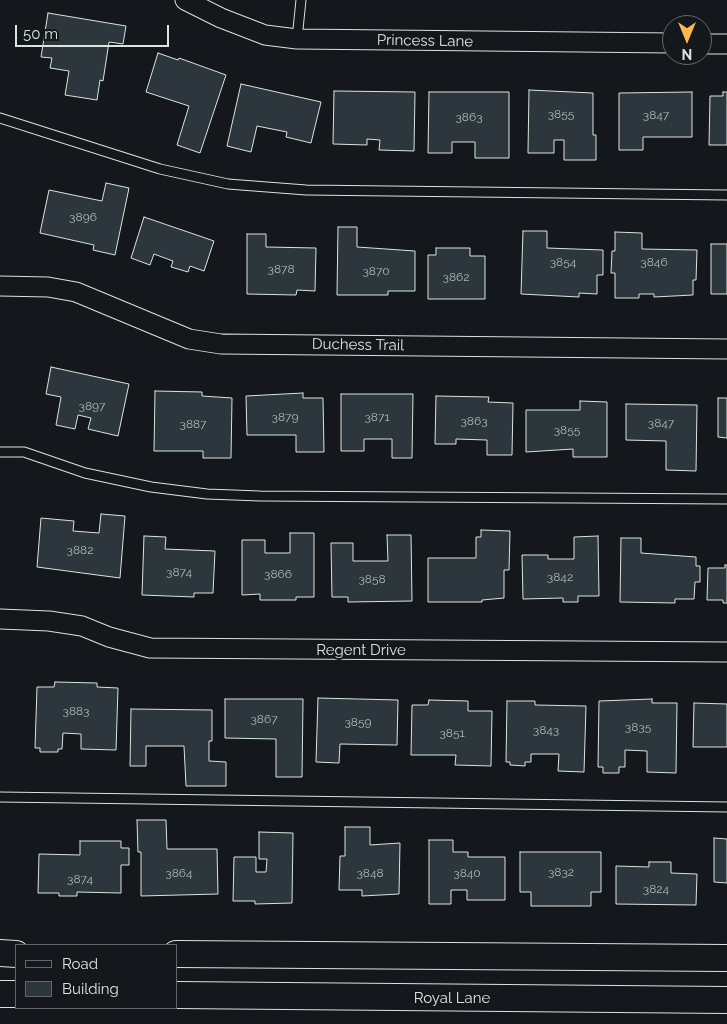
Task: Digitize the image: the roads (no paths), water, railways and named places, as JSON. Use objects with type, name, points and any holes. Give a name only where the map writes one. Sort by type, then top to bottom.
[{"type":"main road","points":[[0,954],[15,954]]},
{"type":"main road","points":[[178,954],[727,958]]},
{"type":"main road","points":[[0,994],[15,994]]},
{"type":"main road","name":"Royal Lane","points":[[178,995],[727,1000]]},
{"type":"street","name":"Princess Lane","points":[[185,0],[221,18],[265,35],[297,39],[662,43]]},
{"type":"street","points":[[712,44],[727,44]]},
{"type":"street","name":"Duchess Trail","points":[[0,286],[48,287],[76,292],[189,339],[221,344],[727,349]]},
{"type":"street","name":"Regent Drive","points":[[0,619],[49,621],[82,626],[109,637],[150,648],[727,652]]},
{"type":"lane","points":[[297,39],[301,0]]},
{"type":"lane","points":[[0,118],[160,169],[228,184],[306,190],[727,194]]},
{"type":"lane","points":[[0,452],[24,452],[85,473],[151,487],[207,494],[727,499]]},
{"type":"lane","points":[[0,797],[727,807]]}]
